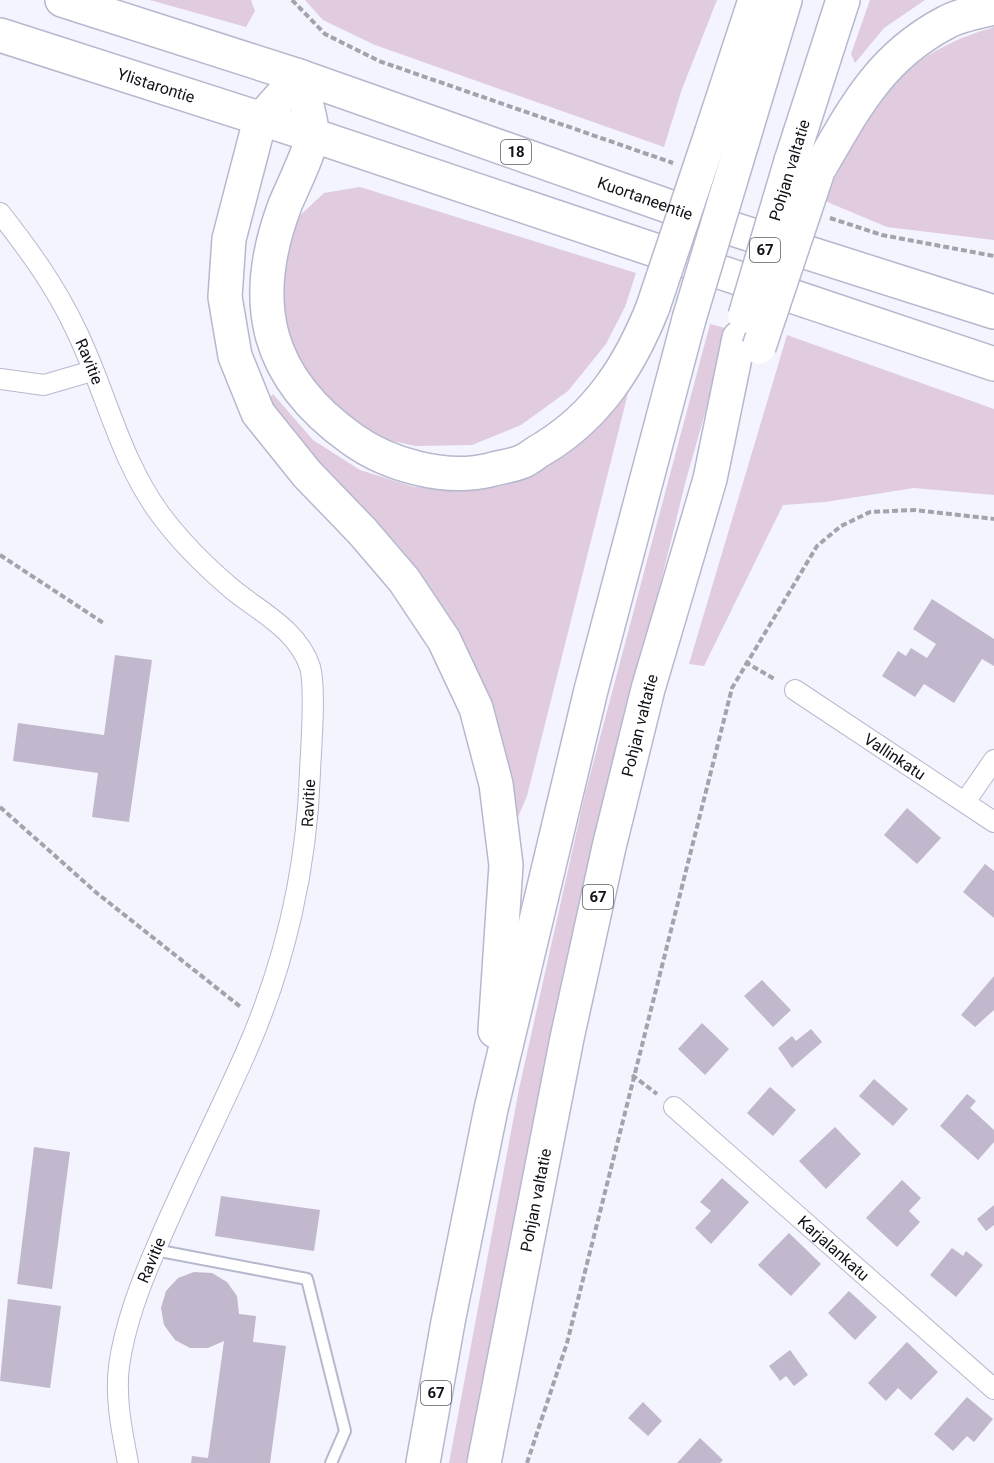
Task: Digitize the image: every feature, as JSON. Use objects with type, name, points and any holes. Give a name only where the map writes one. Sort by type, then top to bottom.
[{"type":"highway","name":"18","points":[[62,0],[299,76]]},
{"type":"highway","points":[[299,76],[312,135],[284,209],[271,257],[265,307],[275,351],[297,389],[326,421],[365,449],[402,466],[439,471],[480,472],[521,462],[560,438],[598,403],[627,365],[653,307],[755,0]]},
{"type":"highway","name":"67","points":[[423,1463],[448,1322],[491,1109],[591,690],[689,319],[785,0]]},
{"type":"highway","name":"Pohjan valtatie","points":[[484,1463],[567,1038],[609,847],[648,689],[749,343],[804,166],[843,0]]},
{"type":"highway","points":[[804,166],[901,51],[947,21],[994,8]]},
{"type":"highway","name":"Ylistarontie","points":[[0,35],[312,135]]},
{"type":"highway","points":[[299,76],[260,120],[229,239],[225,297],[235,356],[258,413],[308,474],[404,580],[444,640],[476,708],[496,783],[506,865],[491,1109]]},
{"type":"highway","name":"Kuortaneentie","points":[[299,76],[733,229],[994,312]]},
{"type":"highway","points":[[312,135],[994,364]]},
{"type":"street","name":"Ravitie","points":[[0,213],[42,267],[77,330],[133,472],[160,514],[198,558],[232,589],[279,624],[297,644],[310,668],[312,713],[308,824],[287,938],[249,1047],[133,1302],[119,1367],[119,1413],[128,1463]]},
{"type":"street","points":[[0,379],[44,385],[92,371]]},
{"type":"street","name":"Vallinkatu","points":[[795,690],[994,822]]},
{"type":"street","points":[[965,802],[994,760]]},
{"type":"street","name":"Karjalankatu","points":[[674,1107],[994,1389]]},
{"type":"lane","points":[[155,1250],[307,1279],[345,1431],[331,1463]]},
{"type":"path","points":[[292,0],[326,34],[379,61],[674,164]]},
{"type":"path","points":[[828,217],[882,235],[994,256]]},
{"type":"path","points":[[527,1463],[567,1342],[632,1075],[732,688],[745,662],[817,546],[841,526],[870,512],[915,510],[994,519]]},
{"type":"path","points":[[0,555],[105,624]]},
{"type":"path","points":[[745,662],[795,690]]},
{"type":"path","points":[[0,807],[98,894],[258,1020]]},
{"type":"path","points":[[632,1075],[674,1107]]},
{"type":"shaded area","points":[[150,0],[251,0],[255,11],[246,27]]},
{"type":"shaded area","points":[[305,0],[717,0],[682,89],[664,147],[375,45],[323,20]]},
{"type":"shaded area","points":[[870,0],[925,0],[884,28],[855,63],[851,54]]},
{"type":"shaded area","points":[[994,27],[994,240],[887,227],[825,201],[846,155],[872,111],[887,91],[924,58],[964,37]]},
{"type":"shaded area","points":[[360,187],[636,273],[625,307],[606,344],[568,391],[521,425],[472,445],[416,446],[366,436],[321,400],[293,356],[279,311],[285,263],[296,219],[324,193]]},
{"type":"shaded area","points":[[710,324],[729,329],[686,480],[596,846],[472,1463],[449,1463],[519,1089],[585,794]]},
{"type":"shaded area","points":[[787,335],[994,409],[994,495],[914,488],[825,502],[783,505],[704,666],[689,664]]},
{"type":"shaded area","points":[[632,377],[527,796],[516,822],[501,733],[472,657],[438,600],[399,546],[347,495],[267,401],[273,394],[313,440],[360,470],[414,487],[467,489]]},
{"type":"building","points":[[932,599],[994,639],[994,666],[982,659],[954,703],[924,684],[915,697],[882,676],[898,651],[906,656],[911,648],[927,658],[936,644],[913,629]]},
{"type":"building","points":[[115,655],[152,660],[129,822],[92,817],[98,773],[13,761],[18,723],[104,735]]},
{"type":"building","points":[[907,808],[941,838],[917,864],[884,835]]},
{"type":"building","points":[[985,864],[994,871],[994,918],[963,892]]},
{"type":"building","points":[[994,976],[994,1010],[975,1027],[961,1015]]},
{"type":"building","points":[[762,980],[791,1010],[773,1027],[744,996]]},
{"type":"building","points":[[702,1023],[729,1049],[705,1075],[678,1049]]},
{"type":"building","points":[[811,1029],[822,1042],[792,1068],[778,1048],[792,1036],[796,1041]]},
{"type":"building","points":[[874,1079],[908,1109],[893,1126],[859,1096]]},
{"type":"building","points":[[770,1087],[796,1110],[773,1136],[747,1113]]},
{"type":"building","points":[[967,1094],[976,1101],[970,1108],[994,1130],[994,1142],[978,1160],[940,1126]]},
{"type":"building","points":[[835,1127],[861,1154],[826,1189],[799,1161]]},
{"type":"building","points":[[34,1147],[70,1152],[52,1289],[17,1284]]},
{"type":"building","points":[[722,1178],[749,1202],[711,1244],[695,1228],[711,1211],[700,1202]]},
{"type":"building","points":[[902,1180],[921,1198],[909,1211],[920,1222],[897,1247],[866,1218]]},
{"type":"building","points":[[221,1196],[320,1210],[314,1251],[215,1236]]},
{"type":"building","points":[[994,1205],[994,1225],[986,1231],[977,1219]]},
{"type":"building","points":[[789,1233],[821,1264],[791,1296],[758,1265]]},
{"type":"building","points":[[952,1248],[963,1256],[966,1251],[983,1265],[956,1297],[930,1275]]},
{"type":"building","points":[[194,1272],[212,1273],[227,1282],[237,1296],[239,1314],[256,1316],[253,1342],[286,1346],[270,1463],[191,1463],[192,1456],[208,1458],[224,1341],[208,1348],[190,1348],[175,1340],[164,1325],[161,1308],[166,1291],[178,1278]]},
{"type":"building","points":[[849,1291],[877,1317],[855,1340],[828,1313]]},
{"type":"building","points":[[8,1299],[61,1306],[50,1388],[0,1381]]},
{"type":"building","points":[[907,1342],[938,1372],[911,1400],[898,1388],[886,1401],[868,1383]]},
{"type":"building","points":[[790,1350],[808,1375],[794,1386],[786,1376],[780,1381],[769,1366]]},
{"type":"building","points":[[967,1397],[993,1419],[974,1442],[967,1436],[953,1451],[934,1434]]},
{"type":"building","points":[[643,1402],[662,1421],[648,1436],[628,1418]]},
{"type":"building","points":[[700,1438],[723,1460],[720,1463],[677,1463]]}]
